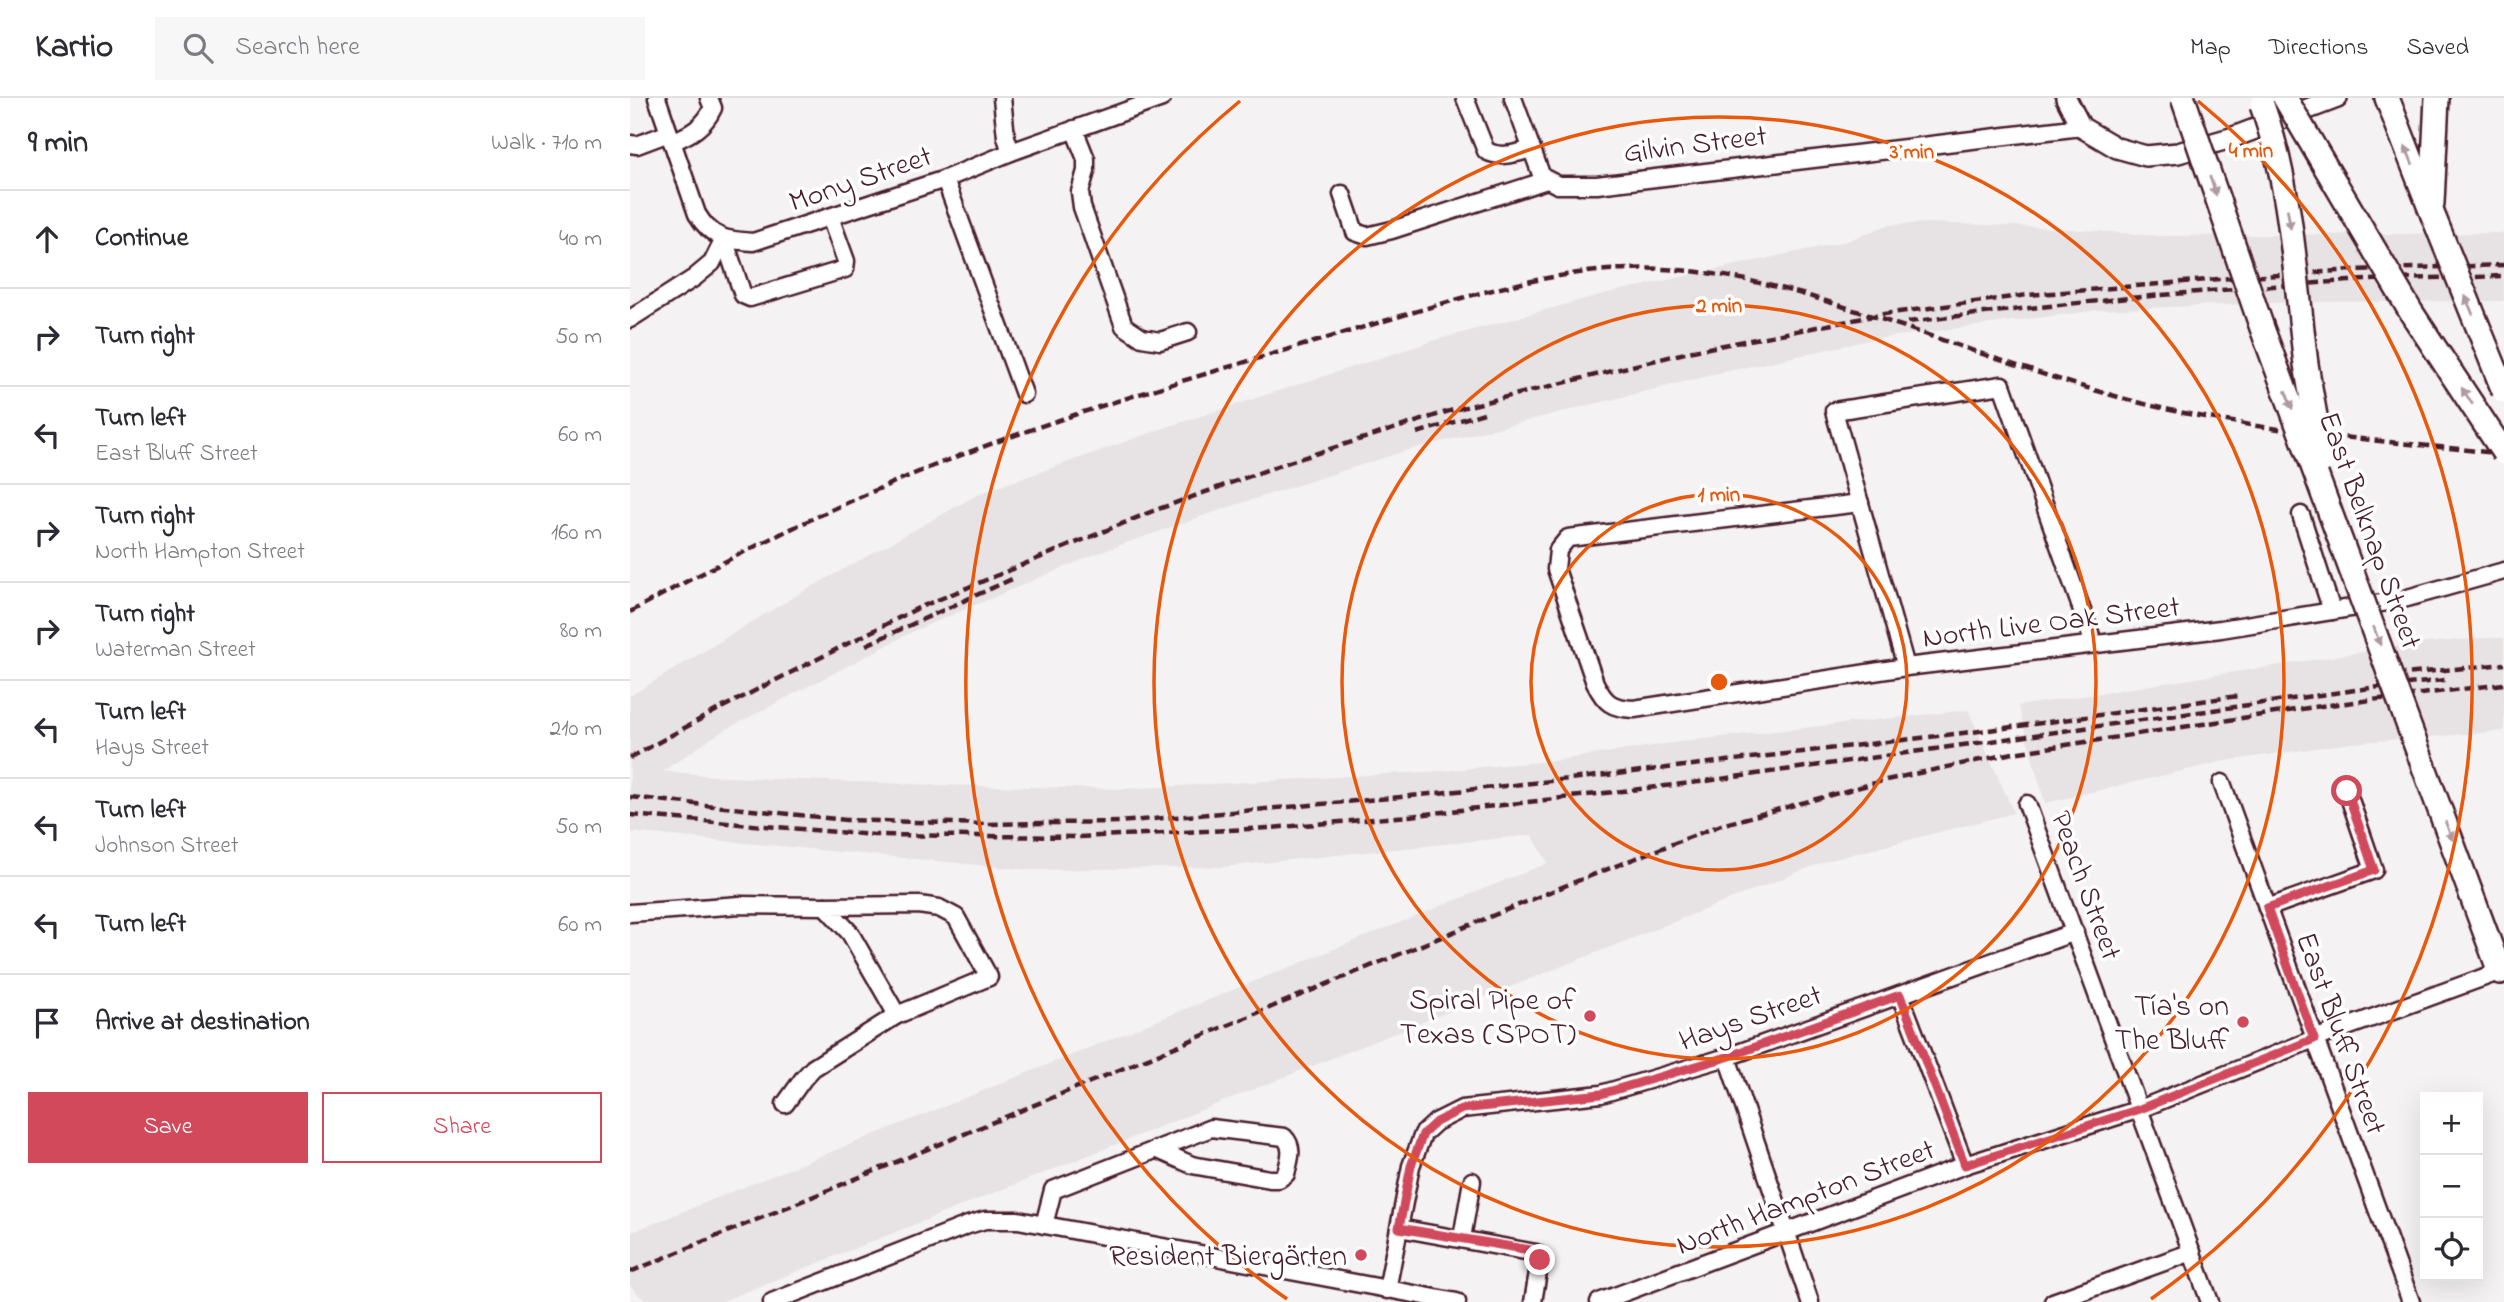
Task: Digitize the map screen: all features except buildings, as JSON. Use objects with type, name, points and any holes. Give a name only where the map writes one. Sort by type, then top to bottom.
[{"type":"highway","name":"East Belknap Street","points":[[2183,98],[2262,328],[2503,975]]},
{"type":"highway","points":[[2258,98],[2278,155],[2291,227],[2312,399],[2333,497],[2352,568]]},
{"type":"highway","points":[[2284,98],[2411,312],[2504,453]]},
{"type":"highway","points":[[2387,98],[2504,391]]},
{"type":"highway","points":[[2432,213],[2437,98]]},
{"type":"main road","points":[[2066,98],[2081,127],[2116,148],[2146,156],[2178,153],[2231,138],[2337,98]]},
{"type":"street","points":[[657,98],[696,214],[705,228],[724,239],[743,295],[750,298],[845,269],[846,261],[830,217]]},
{"type":"street","points":[[630,144],[637,145],[692,133],[707,122],[713,108],[709,98]]},
{"type":"street","points":[[1002,98],[1006,137],[1011,152]]},
{"type":"street","name":"Mony Street","points":[[724,239],[753,243],[945,179],[1011,152],[1162,98]]},
{"type":"street","points":[[1465,98],[1486,151],[1496,156],[1505,156],[1532,149]]},
{"type":"street","points":[[1513,98],[1542,177],[1547,180]]},
{"type":"street","name":"Gilvin Street","points":[[1547,180],[1558,185],[1597,185],[2081,127]]},
{"type":"street","points":[[1074,129],[1086,159],[1086,171],[1080,192],[1082,207],[1124,326],[1142,338],[1160,341],[1188,332]]},
{"type":"street","points":[[945,179],[1024,394]]},
{"type":"street","points":[[1342,194],[1355,232],[1367,236],[1547,180]]},
{"type":"street","points":[[630,319],[694,278],[712,263],[724,239]]},
{"type":"street","points":[[1906,667],[1834,411],[2002,385],[2094,644]]},
{"type":"street","name":"North Live Oak Street","points":[[1860,503],[1568,538],[1558,550],[1556,569],[1595,683],[1604,700],[1620,708],[1634,709],[1906,667],[2221,629],[2400,600],[2504,571]]},
{"type":"street","name":"East Belknap Street","points":[[2301,515],[2332,611]]},
{"type":"street","name":"East Bluff Street","points":[[2222,783],[2411,1302]]},
{"type":"street","points":[[2267,908],[2374,870],[2347,791]]},
{"type":"street","name":"Peach Street","points":[[2027,804],[2210,1302]]},
{"type":"street","points":[[630,913],[740,905],[919,905],[939,908],[956,917],[989,977],[897,1015],[813,1068],[785,1104]]},
{"type":"street","points":[[825,906],[850,933],[897,1015]]},
{"type":"street","name":"Hays Street","points":[[1399,1228],[1411,1166],[1423,1134],[1436,1122],[1462,1109],[1601,1094],[1727,1057],[2075,932]]},
{"type":"street","name":"North Hampton Street","points":[[1599,1302],[1965,1165],[2140,1109],[2314,1039],[2503,975]]},
{"type":"street","points":[[1900,995],[1965,1165]]},
{"type":"street","points":[[1727,1057],[1810,1302]]},
{"type":"street","points":[[1044,1225],[1053,1190],[1156,1149],[1211,1128],[1284,1137],[1292,1150],[1286,1174],[1279,1179],[1270,1180],[1192,1165],[1156,1149]]},
{"type":"street","points":[[1462,1238],[1472,1181]]},
{"type":"street","points":[[772,1302],[985,1220],[1018,1220],[1457,1302]]},
{"type":"street","points":[[1387,1290],[1399,1228],[1536,1253],[1540,1260],[1533,1302]]},
{"type":"street","points":[[2053,1302],[2192,1252]]},
{"type":"shaded area","points":[[1929,223],[2059,228],[2158,236],[2504,233],[2504,301],[2291,302],[2099,310],[1874,339],[1724,372],[1408,450],[1220,510],[1098,553],[916,630],[719,733],[663,771],[724,777],[1125,789],[1441,771],[1552,761],[1686,741],[1968,710],[2014,813],[1826,861],[720,1302],[647,1302],[630,1286],[630,1233],[1548,863],[1532,835],[1221,867],[1031,870],[630,832],[630,696],[797,595],[981,493],[1167,427],[1436,340],[1604,294],[1847,241],[1888,225]]},
{"type":"shaded area","points":[[2504,638],[2504,731],[2351,743],[2225,761],[2045,803],[2018,706],[2407,645]]},
{"type":"railway","points":[[630,758],[719,709],[918,608],[1153,511],[1286,463],[1453,410],[1693,351],[1884,314],[2028,295],[2219,279],[2353,270],[2504,265]]},
{"type":"railway","points":[[630,612],[731,558],[834,508],[1012,436],[1177,382],[1471,295],[1558,276],[1601,271],[1690,271],[1763,284],[1810,296],[2115,396],[2210,418],[2308,433],[2504,454]]},
{"type":"railway","points":[[1908,322],[2073,303],[2239,289],[2368,280],[2504,276]]},
{"type":"railway","points":[[1417,433],[1484,413]]},
{"type":"railway","points":[[866,645],[1012,579]]},
{"type":"railway","points":[[2395,675],[2504,664]]},
{"type":"railway","points":[[630,815],[874,835],[1079,837],[1270,828],[1409,816],[1699,782],[2370,688],[2445,680]]},
{"type":"railway","points":[[630,1272],[1567,885],[1721,825],[1886,780],[2013,753],[2321,706],[2504,684]]},
{"type":"railway","points":[[630,797],[846,820],[984,824],[1119,822],[1401,797],[1616,774],[2005,728],[2238,696]]},
{"type":"place","name":"Spiral Pipe of Texas (SPOT)","points":[[1590,1016]]},
{"type":"place","name":"Tía's on The Bluff","points":[[2243,1022]]},
{"type":"place","name":"Resident Biergärten","points":[[1361,1255]]},
{"type":"route","points":[[1540,1260],[1536,1253],[1530,1250],[1399,1228],[1411,1166],[1423,1134],[1436,1122],[1462,1109],[1601,1094],[1727,1057],[1900,995],[1965,1165],[2140,1109],[2314,1039],[2267,908],[2374,870],[2347,791]]}]
